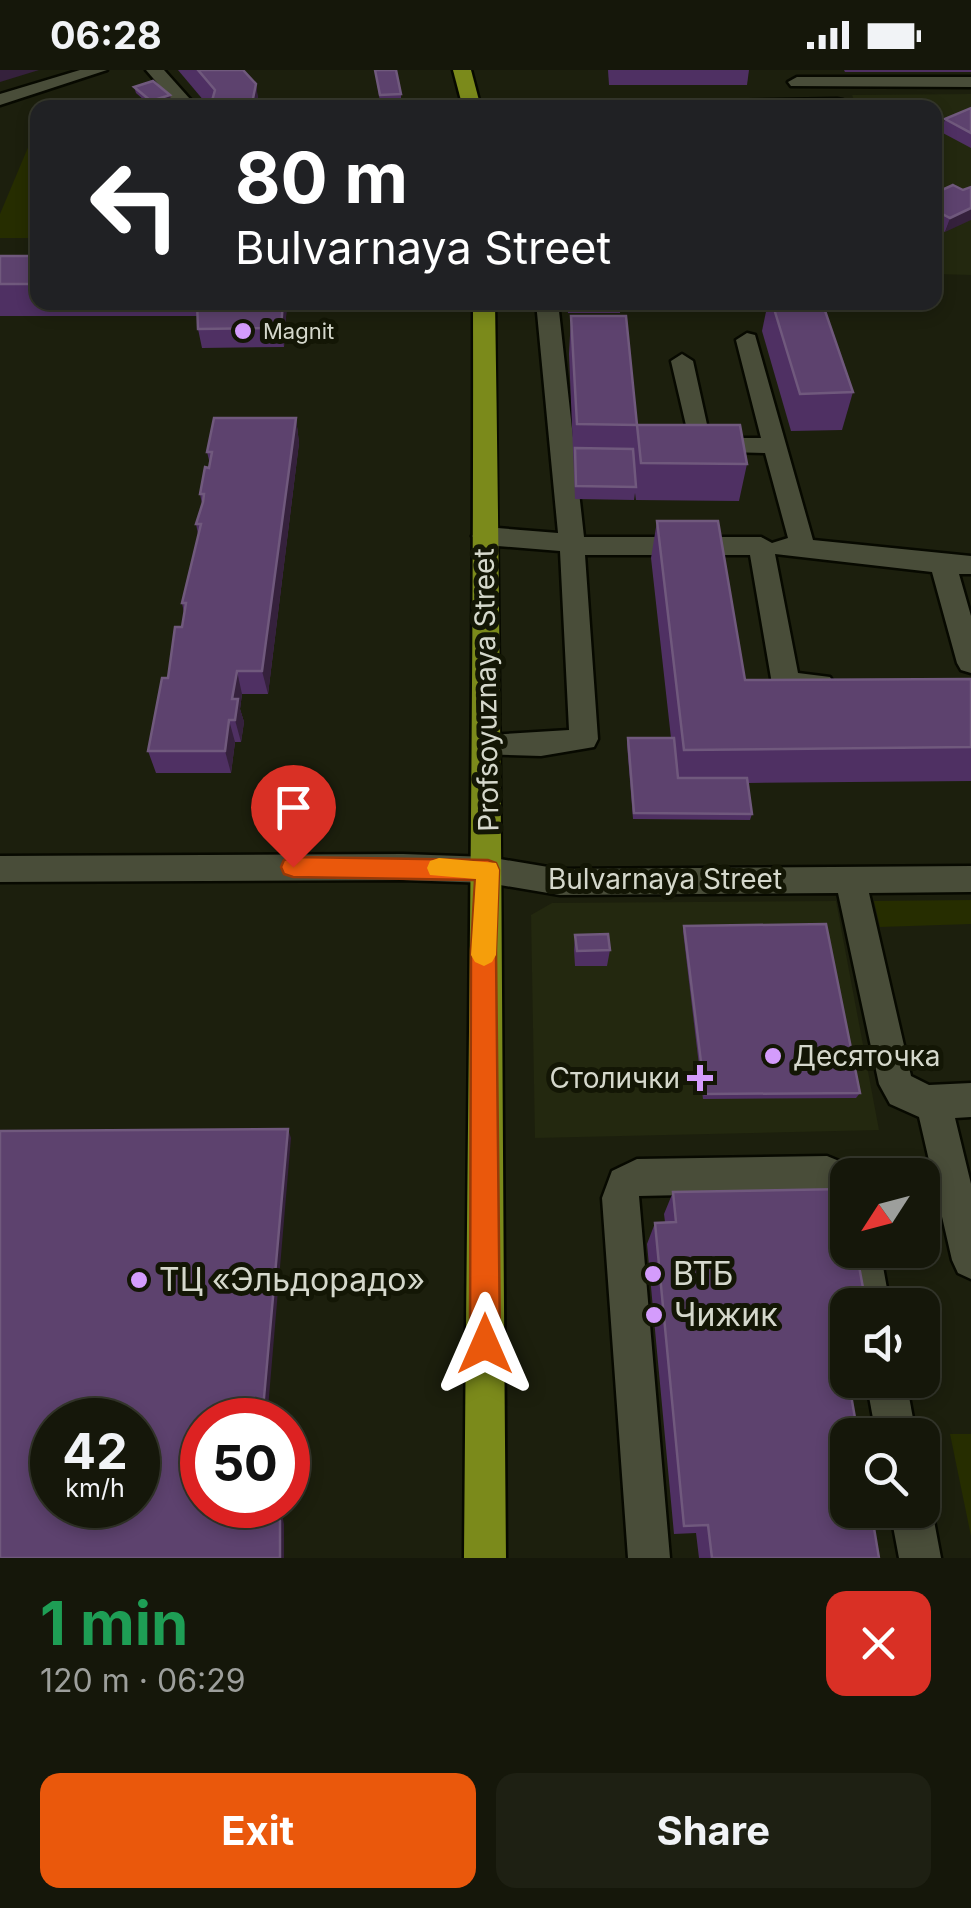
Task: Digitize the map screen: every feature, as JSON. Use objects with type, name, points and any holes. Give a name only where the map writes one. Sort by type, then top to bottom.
[{"type":"main road","points":[[462,70],[470,100]]},
{"type":"main road","name":"Profsoyuznaya Street","points":[[484,310],[488,746],[484,950],[486,1558]]},
{"type":"street","points":[[0,100],[98,70]]},
{"type":"street","points":[[154,70],[182,100]]},
{"type":"street","points":[[462,70],[479,70]]},
{"type":"street","points":[[803,100],[795,76],[971,82]]},
{"type":"street","points":[[488,746],[541,745],[584,738],[572,546],[549,310]]},
{"type":"street","points":[[746,340],[803,548]]},
{"type":"street","points":[[682,361],[700,446],[775,445]]},
{"type":"street","points":[[485,536],[548,538],[572,546],[803,548],[971,566]]},
{"type":"street","points":[[761,546],[786,684],[842,685]]},
{"type":"street","points":[[943,564],[971,663]]},
{"type":"street","name":"Bulvarnaya Street","points":[[0,869],[402,866],[488,870],[560,882],[971,879]]},
{"type":"street","points":[[850,879],[896,1084],[903,1096],[914,1101],[971,1100]]},
{"type":"street","points":[[933,1101],[971,1260]]},
{"type":"street","points":[[649,1558],[620,1198],[625,1184],[637,1177],[830,1175]]},
{"type":"street","points":[[914,1528],[920,1558]]},
{"type":"shaded area","points":[[971,94],[971,275],[942,274],[942,100],[854,100],[852,95]]},
{"type":"shaded area","points":[[30,143],[30,238],[0,238],[0,214]]},
{"type":"shaded area","points":[[971,900],[971,924],[880,927],[874,901]]},
{"type":"shaded area","points":[[836,901],[879,1130],[535,1138],[531,915],[552,903]]},
{"type":"shaded area","points":[[950,1434],[971,1434],[971,1536]]},
{"type":"building","points":[[198,70],[243,70],[256,84],[253,100],[212,100],[215,90]]},
{"type":"building","points":[[375,70],[396,70],[401,94],[380,95]]},
{"type":"building","points":[[153,81],[170,95],[150,100],[134,87]]},
{"type":"building","points":[[971,108],[971,133],[945,119]]},
{"type":"building","points":[[953,185],[963,190],[971,187],[971,208],[950,218],[942,214],[942,190]]},
{"type":"building","points":[[0,256],[30,256],[30,284],[0,284]]},
{"type":"building","points":[[197,310],[282,310],[281,328],[198,329]]},
{"type":"building","points":[[774,310],[825,310],[853,392],[800,394]]},
{"type":"building","points":[[571,316],[626,316],[637,425],[577,424]]},
{"type":"building","points":[[214,418],[296,418],[262,671],[237,671],[232,699],[238,699],[235,720],[229,720],[225,751],[148,751],[162,678],[168,678],[175,627],[182,627],[186,603],[182,603],[201,524],[196,524],[203,502],[204,494],[200,494],[205,467],[209,468],[212,452],[207,452]]},
{"type":"building","points":[[637,425],[740,425],[747,464],[641,463]]},
{"type":"building","points":[[575,448],[633,449],[636,487],[576,486]]},
{"type":"building","points":[[657,521],[718,521],[745,680],[971,679],[971,747],[684,750]]},
{"type":"building","points":[[628,738],[674,738],[678,778],[747,778],[752,814],[634,813]]},
{"type":"building","name":"Десяточка","points":[[826,924],[860,1093],[705,1094],[684,926]]},
{"type":"building","points":[[608,934],[610,950],[577,951],[575,935]]},
{"type":"building","name":"ТЦ «Эльдорадо»","points":[[288,1129],[264,1398],[180,1398],[180,1528],[280,1528],[280,1558],[0,1558],[0,1131]]},
{"type":"building","points":[[830,1189],[830,1268],[859,1268],[863,1288],[830,1288],[830,1398],[852,1398],[855,1418],[830,1418],[830,1528],[874,1528],[879,1558],[712,1558],[708,1525],[684,1526],[655,1223],[676,1222],[673,1192]]},
{"type":"slow traffic","points":[[439,868],[488,870],[484,955]]},
{"type":"place","name":"Magnit","points":[[243,331]]},
{"type":"place","name":"Десяточка","points":[[773,1056]]},
{"type":"place","name":"Столички","points":[[700,1078]]},
{"type":"place","name":"ВТБ","points":[[653,1274]]},
{"type":"place","name":"ТЦ «Эльдорадо»","points":[[139,1280]]},
{"type":"place","name":"Чижик","points":[[654,1315]]},
{"type":"route","points":[[293,867],[488,870],[484,950],[485,1344]]}]
